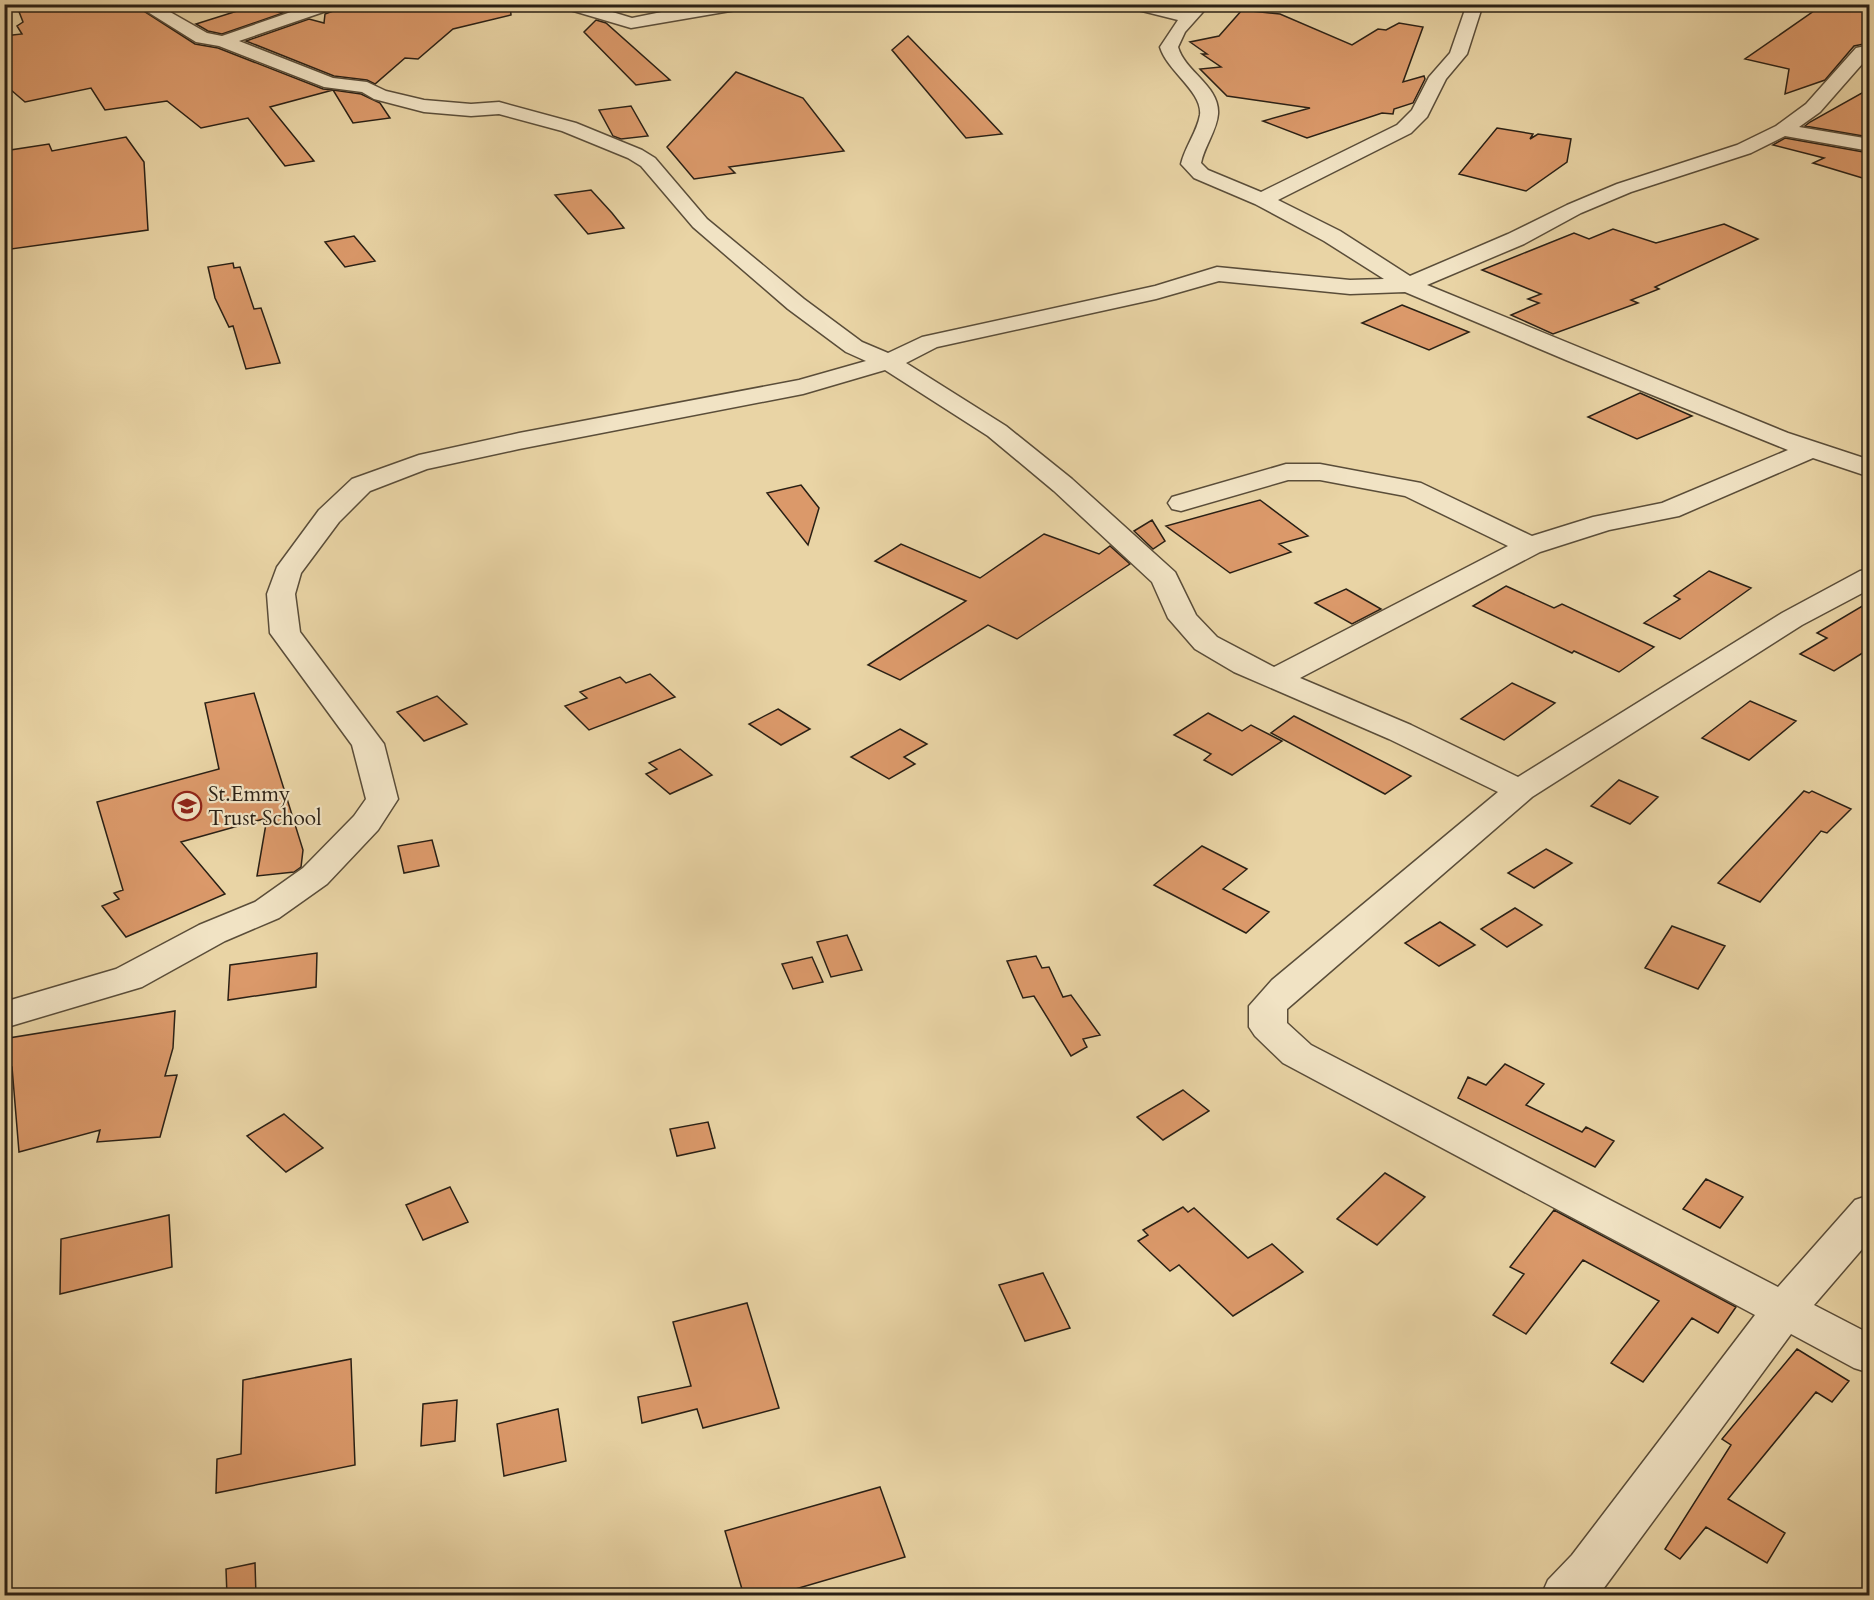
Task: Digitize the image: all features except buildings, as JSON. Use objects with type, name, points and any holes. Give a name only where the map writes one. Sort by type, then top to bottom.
[{"type":"street","points":[[143,4],[202,38],[224,41],[330,83],[366,87],[380,95],[424,106],[471,110],[499,108],[569,127],[635,153],[648,162],[700,222],[796,304],[854,347],[888,362],[997,431],[1063,485],[1165,578],[1183,618],[1206,643],[1245,666],[1400,732],[1520,790]]},
{"type":"street","points":[[224,41],[332,4]]},
{"type":"street","points":[[566,4],[631,23],[742,4]]},
{"type":"street","points":[[1132,4],[1195,11]]},
{"type":"street","points":[[1262,200],[1404,129],[1420,113],[1438,77],[1458,54],[1475,4]]},
{"type":"street","points":[[1195,11],[1178,30],[1169,47],[1172,58],[1207,99],[1209,115],[1191,164],[1201,174],[1262,200],[1332,236],[1408,285],[1574,356],[1869,469]]},
{"type":"street","points":[[4,1016],[129,978],[212,933],[267,910],[315,876],[366,823],[382,799],[368,744],[285,633],[281,594],[287,573],[329,516],[361,485],[419,463],[565,431],[803,387],[888,362],[930,342],[1156,292],[1217,274],[1350,287],[1408,285],[1624,188],[1744,149],[1784,130],[1813,108],[1862,52],[1869,50]]},
{"type":"street","points":[[1784,130],[1869,146]]},
{"type":"street","points":[[1277,678],[1530,546],[1604,523],[1669,510],[1812,449]]},
{"type":"street","points":[[1181,503],[1286,472],[1320,472],[1412,489],[1530,546]]},
{"type":"street","points":[[1869,578],[1763,637],[1520,790],[1285,989],[1268,1006],[1268,1027],[1297,1054],[1869,1355]]},
{"type":"street","points":[[1566,1596],[1589,1570],[1784,1310],[1869,1211]]},
{"type":"place","name":"St.Emmy Trust School","points":[[187,806]]}]
